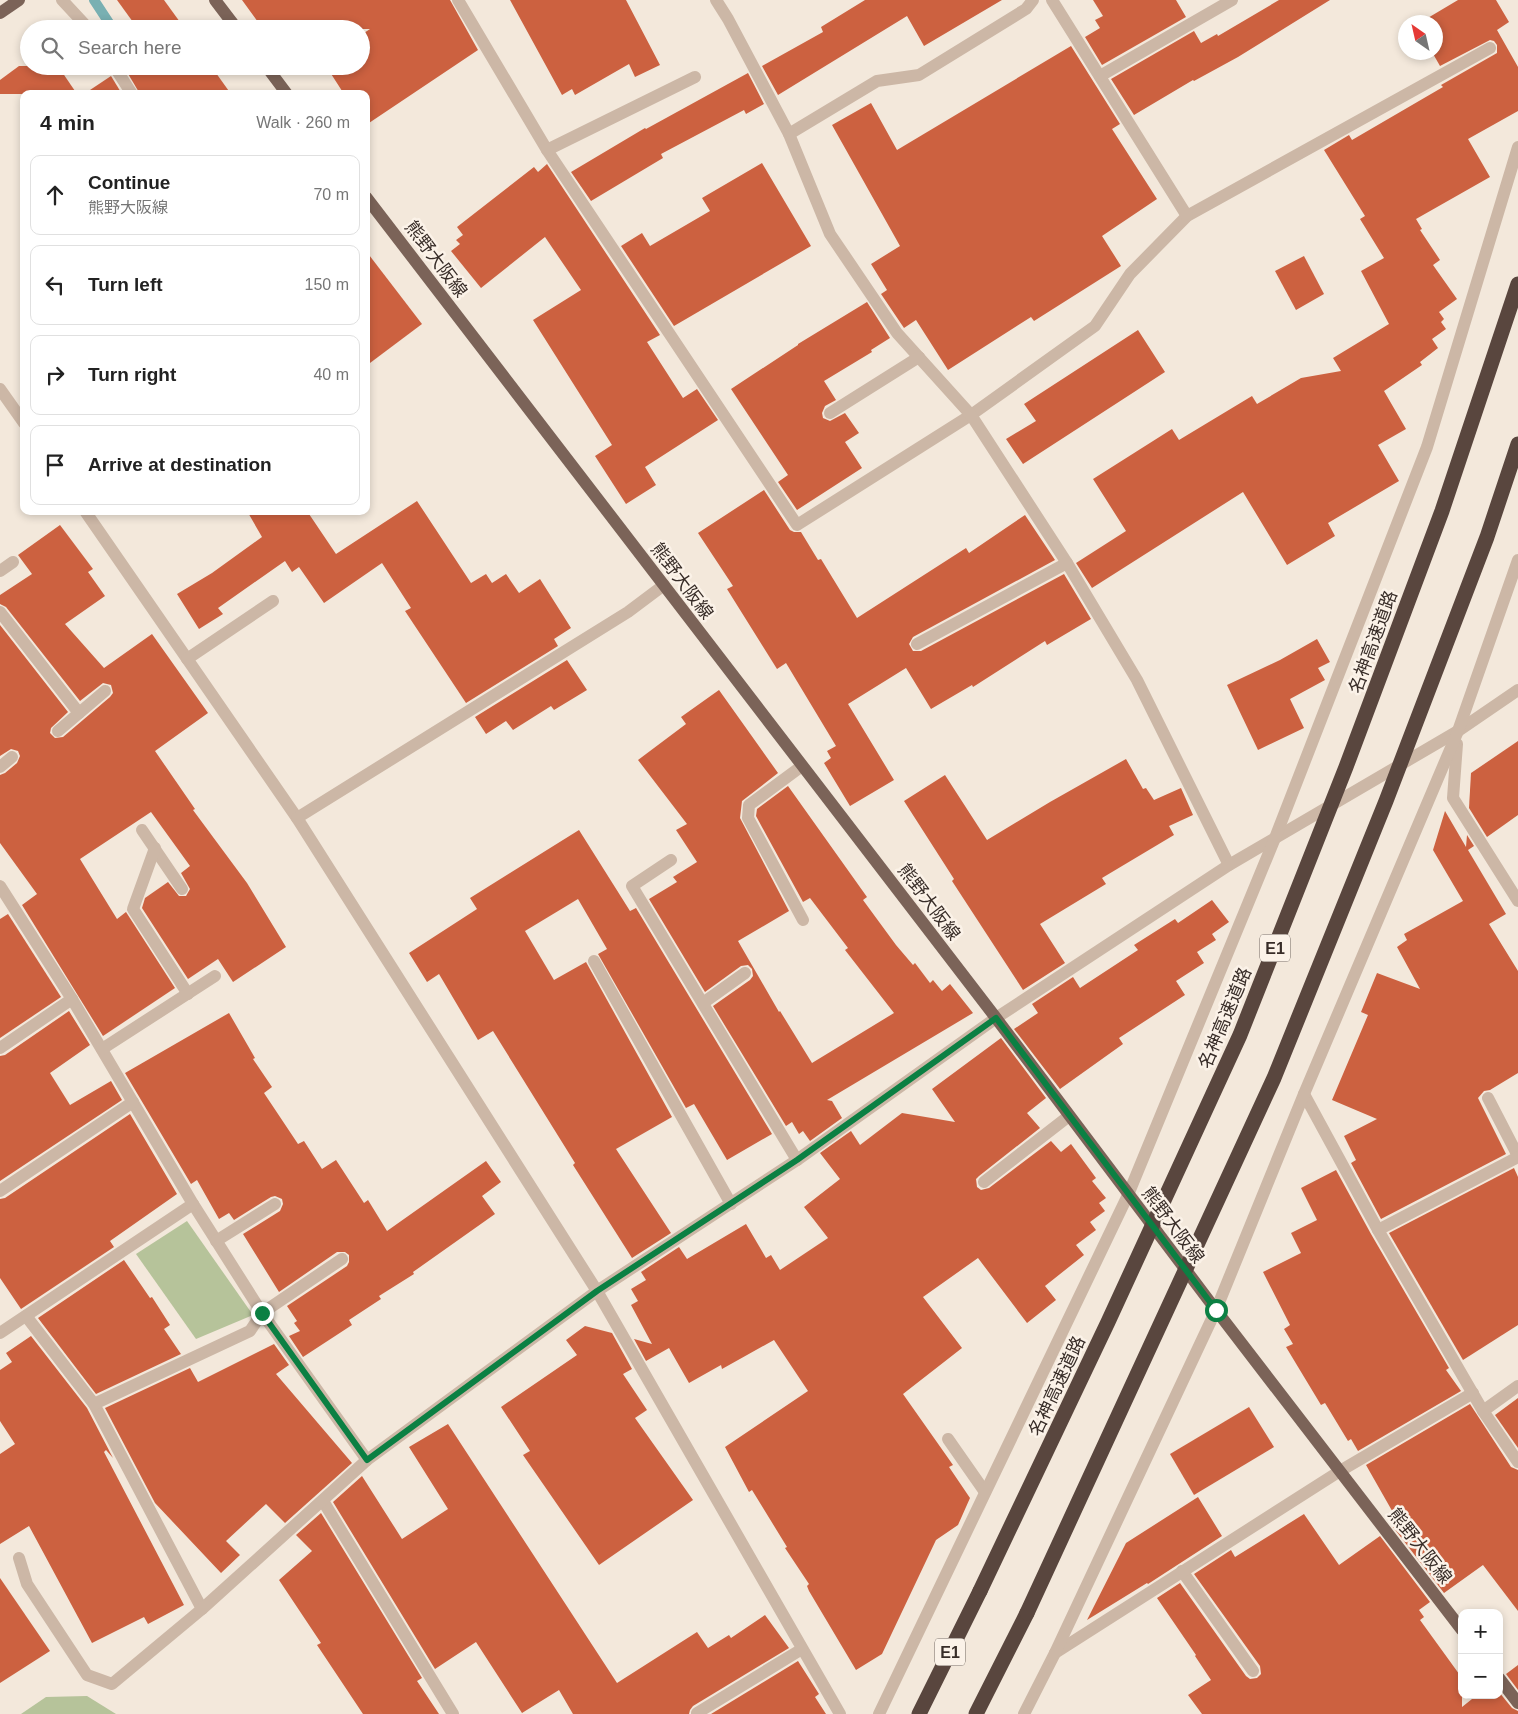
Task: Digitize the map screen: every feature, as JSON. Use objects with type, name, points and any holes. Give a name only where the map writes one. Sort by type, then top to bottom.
[{"type":"highway","name":"名神高速道路","points":[[918,1714],[980,1591],[1108,1322],[1240,1035],[1346,768],[1425,557],[1518,284]]},
{"type":"highway","points":[[976,1714],[1028,1613],[1274,1078],[1393,782],[1487,537],[1518,444]]},
{"type":"main road","points":[[0,13],[19,0]]},
{"type":"main road","points":[[215,0],[230,20]]},
{"type":"main road","points":[[273,75],[284,90]]},
{"type":"main road","name":"熊野大阪線","points":[[370,202],[996,1018],[1128,1195],[1458,1625]]},
{"type":"main road","points":[[1503,1683],[1518,1703]]},
{"type":"street","points":[[62,0],[81,20]]},
{"type":"street","points":[[458,0],[547,150],[798,524],[971,415],[1095,326],[1130,274],[1187,216],[1490,48]]},
{"type":"street","points":[[716,0],[789,134],[830,234],[897,333],[971,415],[1067,564],[1137,680],[1229,865]]},
{"type":"street","points":[[789,134],[878,81],[919,75],[1026,9],[1033,0]]},
{"type":"street","points":[[1052,0],[1187,216]]},
{"type":"street","points":[[1100,76],[1232,0]]},
{"type":"street","points":[[120,75],[129,90]]},
{"type":"street","points":[[547,150],[695,77]]},
{"type":"street","points":[[879,1714],[1128,1195],[1276,838],[1427,447],[1518,147]]},
{"type":"street","points":[[830,413],[918,357]]},
{"type":"street","points":[[0,389],[20,417]]},
{"type":"street","points":[[88,515],[297,818],[597,1291],[840,1714]]},
{"type":"street","points":[[1024,1714],[1055,1653],[1216,1310],[1304,1094],[1458,731],[1518,560]]},
{"type":"street","points":[[0,571],[13,562]]},
{"type":"street","points":[[917,644],[1067,564]]},
{"type":"street","points":[[297,818],[628,612],[664,585]]},
{"type":"street","points":[[187,659],[273,601]]},
{"type":"street","points":[[0,612],[79,713]]},
{"type":"street","points":[[19,1558],[27,1584],[87,1675],[112,1684],[202,1610],[367,1460],[597,1291],[797,1160],[996,1018],[1229,865],[1458,731],[1518,690]]},
{"type":"street","points":[[58,731],[105,691]]},
{"type":"street","points":[[1458,731],[1453,798],[1518,901]]},
{"type":"street","points":[[0,767],[12,757]]},
{"type":"street","points":[[802,766],[749,806],[748,818],[803,920]]},
{"type":"street","points":[[142,830],[182,889]]},
{"type":"street","points":[[155,848],[133,910],[188,994]]},
{"type":"street","points":[[671,860],[632,886],[797,1160]]},
{"type":"street","points":[[2,895],[72,999],[193,1204],[262,1313],[367,1460]]},
{"type":"street","points":[[594,961],[731,1204]]},
{"type":"street","points":[[703,1003],[746,973]]},
{"type":"street","points":[[102,1049],[215,976]]},
{"type":"street","points":[[0,1048],[72,999]]},
{"type":"street","points":[[1304,1094],[1378,1230],[1483,1411],[1518,1462]]},
{"type":"street","points":[[1378,1230],[1518,1156],[1488,1098]]},
{"type":"street","points":[[0,1191],[133,1102]]},
{"type":"street","points":[[984,1182],[1069,1116]]},
{"type":"street","points":[[0,1333],[193,1204]]},
{"type":"street","points":[[216,1241],[275,1204]]},
{"type":"street","points":[[94,1404],[250,1331],[262,1313],[342,1259]]},
{"type":"street","points":[[26,1316],[94,1404],[202,1610]]},
{"type":"street","points":[[1483,1411],[1518,1386]]},
{"type":"street","points":[[1055,1653],[1340,1471],[1473,1393]]},
{"type":"street","points":[[948,1440],[985,1492]]},
{"type":"street","points":[[323,1501],[454,1714]]},
{"type":"street","points":[[1182,1571],[1253,1671]]},
{"type":"street","points":[[697,1713],[802,1649]]},
{"type":"green space","points":[[187,1221],[253,1315],[196,1339],[136,1254]]},
{"type":"green space","points":[[87,1696],[116,1714],[21,1714],[46,1697]]},
{"type":"building","points":[[117,0],[164,0],[178,20],[131,20]]},
{"type":"building","points":[[242,0],[450,0],[478,50],[370,122],[370,90],[341,90],[332,75],[370,75],[370,20],[256,20]]},
{"type":"building","points":[[510,0],[626,0],[660,65],[635,77],[629,64],[575,95],[572,89],[562,95]]},
{"type":"building","points":[[865,0],[1002,0],[924,46],[907,16],[778,95],[762,66],[823,32],[821,27]]},
{"type":"building","points":[[1093,0],[1176,0],[1186,17],[1102,65],[1085,37],[1100,28],[1095,20],[1103,16]]},
{"type":"building","points":[[1279,0],[1330,0],[1238,57],[1193,80],[1134,115],[1111,79],[1194,31],[1201,43],[1217,34],[1218,36]]},
{"type":"building","points":[[1458,0],[1496,0],[1509,22],[1497,30],[1518,67],[1518,111],[1468,139],[1490,177],[1416,219],[1422,229],[1420,230],[1440,260],[1433,265],[1457,299],[1439,312],[1444,319],[1441,322],[1446,329],[1432,339],[1438,348],[1420,362],[1422,365],[1384,391],[1406,429],[1378,445],[1399,481],[1328,523],[1335,536],[1287,565],[1243,492],[1092,588],[1076,563],[1126,531],[1093,479],[1172,429],[1179,440],[1252,396],[1257,404],[1301,378],[1341,371],[1333,358],[1389,324],[1361,271],[1384,258],[1360,219],[1365,216],[1324,150],[1349,135],[1352,140],[1497,53],[1497,45],[1494,41],[1490,40],[1440,66],[1437,60],[1443,60],[1443,15],[1433,15]]},
{"type":"building","points":[[1071,46],[1120,124],[1112,129],[1157,199],[1102,236],[1121,266],[1034,321],[1031,317],[948,370],[916,320],[904,328],[881,294],[887,290],[871,264],[900,246],[832,125],[871,103],[897,150]]},
{"type":"building","points":[[20,66],[20,75],[64,75],[74,90],[20,90],[20,94],[0,94],[0,80]]},
{"type":"building","points":[[748,73],[764,104],[746,114],[744,110],[661,154],[663,158],[591,201],[571,172],[645,128]]},
{"type":"building","points":[[129,75],[217,75],[228,90],[138,90]]},
{"type":"building","points":[[111,76],[120,90],[90,90]]},
{"type":"building","points":[[762,163],[811,246],[674,326],[621,246],[642,233],[650,246],[710,211],[702,198]]},
{"type":"building","points":[[547,164],[660,335],[647,342],[683,398],[697,389],[718,420],[645,467],[656,485],[626,504],[595,456],[612,445],[533,320],[581,290],[545,237],[481,288],[451,251],[460,244],[456,240],[463,235],[457,227],[534,167],[538,172]]},
{"type":"building","points":[[370,256],[422,324],[370,363]]},
{"type":"building","points":[[1304,256],[1324,294],[1296,310],[1275,271]]},
{"type":"building","points":[[867,302],[890,338],[871,350],[872,352],[824,381],[836,400],[825,406],[822,413],[823,418],[830,421],[845,413],[859,433],[845,442],[862,468],[797,510],[778,482],[788,475],[731,389],[798,344]]},
{"type":"building","points":[[1138,330],[1165,372],[1023,464],[1006,439],[1036,421],[1024,404]]},
{"type":"building","points":[[764,490],[790,530],[801,532],[818,560],[821,559],[857,618],[966,548],[969,553],[1025,515],[1055,560],[913,637],[909,644],[913,651],[921,651],[1064,574],[1091,619],[1047,645],[1045,641],[973,687],[972,685],[931,709],[906,668],[848,704],[894,780],[850,806],[824,763],[831,758],[827,751],[836,746],[786,663],[777,669],[727,589],[733,586],[698,533]]},
{"type":"building","points":[[417,501],[471,583],[486,574],[492,583],[506,574],[519,593],[540,579],[571,628],[554,639],[558,646],[466,703],[405,611],[411,608],[382,563],[324,603],[299,567],[292,572],[285,561],[218,608],[223,614],[199,629],[177,594],[212,573],[262,537],[249,515],[310,515],[336,554]]},
{"type":"building","points":[[60,525],[93,569],[88,572],[105,596],[65,624],[104,668],[152,634],[208,713],[155,751],[195,809],[193,810],[247,883],[286,947],[233,982],[218,959],[188,979],[142,908],[145,898],[168,882],[179,896],[186,896],[190,889],[181,873],[190,866],[151,812],[80,859],[117,919],[126,912],[175,988],[103,1036],[22,905],[37,894],[0,843],[0,775],[17,763],[20,756],[18,751],[11,749],[0,756],[0,625],[68,712],[51,728],[50,733],[55,738],[63,737],[113,693],[111,685],[103,683],[80,701],[6,607],[0,604],[0,595],[32,574],[18,555]]},
{"type":"building","points":[[1317,639],[1330,662],[1318,668],[1325,680],[1290,699],[1304,728],[1258,750],[1227,685],[1280,660]]},
{"type":"building","points":[[567,660],[587,690],[554,710],[551,706],[513,730],[506,721],[486,734],[475,717]]},
{"type":"building","points":[[719,690],[778,773],[742,801],[740,818],[789,911],[738,941],[779,1012],[812,1063],[894,1013],[845,950],[848,948],[810,898],[803,902],[756,816],[757,809],[788,786],[867,897],[863,900],[896,945],[913,965],[915,963],[930,983],[933,980],[942,991],[950,984],[973,1013],[827,1100],[832,1101],[842,1118],[810,1141],[803,1131],[799,1134],[792,1122],[786,1126],[713,1006],[750,980],[753,976],[752,969],[748,965],[741,966],[705,992],[649,899],[677,882],[673,877],[697,862],[676,830],[687,824],[638,760],[686,724],[681,717]]},
{"type":"building","points":[[1518,741],[1518,815],[1487,837],[1469,808],[1471,773]]},
{"type":"building","points":[[1126,759],[1143,789],[1146,788],[1154,800],[1181,788],[1193,815],[1169,826],[1174,835],[1102,878],[1106,884],[1040,924],[1065,963],[1023,990],[952,881],[954,879],[904,801],[945,775],[987,840]]},
{"type":"building","points":[[1445,811],[1466,847],[1467,835],[1474,846],[1468,850],[1506,914],[1489,924],[1518,971],[1518,1073],[1490,1090],[1484,1091],[1478,1098],[1506,1154],[1381,1219],[1351,1163],[1356,1160],[1344,1136],[1377,1119],[1332,1100],[1368,1015],[1361,1012],[1377,973],[1420,989],[1397,947],[1407,940],[1404,934],[1463,901],[1433,850]]},
{"type":"building","points":[[579,830],[630,911],[636,908],[772,1134],[727,1160],[694,1104],[686,1108],[598,954],[607,949],[578,899],[525,931],[554,980],[586,962],[672,1117],[616,1149],[671,1233],[632,1258],[573,1165],[575,1163],[493,1031],[478,1040],[439,974],[427,982],[409,953],[477,909],[470,898]]},
{"type":"building","points":[[1212,900],[1229,922],[1212,934],[1216,940],[1197,952],[1204,963],[1176,981],[1185,995],[1119,1038],[1123,1044],[1060,1089],[1014,1029],[1038,1013],[1032,1004],[1073,977],[1080,988],[1138,950],[1134,945],[1175,919],[1178,923]]},
{"type":"building","points":[[8,914],[61,997],[0,1038],[0,919]]},
{"type":"building","points":[[69,1011],[90,1045],[50,1073],[70,1105],[111,1081],[122,1100],[0,1181],[0,1056],[5,1055]]},
{"type":"building","points":[[229,1013],[255,1058],[253,1059],[272,1087],[264,1093],[298,1144],[304,1141],[322,1169],[336,1160],[364,1203],[368,1200],[387,1231],[486,1161],[501,1182],[482,1196],[495,1214],[413,1272],[414,1274],[379,1296],[381,1299],[349,1320],[352,1325],[303,1357],[289,1336],[300,1331],[294,1323],[297,1321],[287,1306],[347,1266],[349,1255],[345,1252],[337,1252],[279,1292],[243,1234],[280,1211],[283,1204],[282,1199],[275,1196],[271,1197],[234,1220],[229,1213],[219,1219],[197,1180],[191,1184],[125,1073]]},
{"type":"building","points":[[1001,1038],[1046,1098],[1027,1113],[1040,1128],[979,1176],[976,1179],[977,1187],[981,1190],[989,1188],[1051,1141],[1061,1152],[1071,1144],[1096,1178],[1092,1181],[1106,1198],[1099,1203],[1105,1211],[1090,1222],[1096,1230],[1076,1245],[1084,1255],[1045,1286],[1056,1300],[1027,1323],[978,1258],[923,1297],[962,1348],[903,1394],[953,1465],[949,1467],[970,1498],[958,1525],[936,1540],[882,1654],[856,1670],[809,1591],[807,1586],[809,1584],[785,1548],[787,1547],[752,1490],[749,1492],[725,1447],[808,1391],[774,1340],[722,1369],[721,1365],[689,1383],[669,1348],[646,1361],[634,1339],[652,1344],[631,1305],[638,1301],[631,1289],[646,1280],[641,1272],[679,1247],[687,1259],[746,1224],[766,1258],[771,1255],[780,1270],[828,1238],[804,1207],[840,1179],[820,1153],[851,1131],[860,1145],[902,1113],[955,1122],[932,1089]]},
{"type":"building","points":[[130,1114],[177,1194],[110,1241],[114,1247],[21,1309],[0,1278],[0,1199],[5,1198]]},
{"type":"building","points":[[1514,1168],[1518,1177],[1518,1325],[1463,1360],[1389,1233]]},
{"type":"building","points":[[1336,1170],[1449,1368],[1446,1370],[1461,1391],[1358,1451],[1351,1439],[1348,1441],[1325,1403],[1321,1405],[1286,1347],[1293,1344],[1284,1329],[1290,1325],[1263,1272],[1301,1253],[1291,1233],[1317,1220],[1301,1188]]},
{"type":"building","points":[[124,1260],[170,1325],[164,1329],[181,1354],[96,1394],[38,1318]]},
{"type":"building","points":[[585,1326],[612,1333],[632,1369],[623,1374],[647,1410],[635,1418],[693,1500],[599,1565],[523,1455],[530,1451],[501,1407],[577,1355],[566,1340]]},
{"type":"building","points":[[31,1336],[87,1408],[113,1458],[106,1450],[104,1452],[184,1605],[148,1624],[144,1617],[92,1643],[29,1526],[0,1544],[0,1454],[15,1444],[0,1421],[0,1370],[12,1362],[6,1353]]},
{"type":"building","points":[[274,1344],[289,1365],[276,1374],[352,1463],[285,1523],[266,1504],[226,1541],[240,1555],[221,1573],[155,1503],[105,1408],[190,1368],[198,1382]]},
{"type":"building","points":[[1518,1398],[1518,1448],[1495,1415]]},
{"type":"building","points":[[1470,1404],[1511,1467],[1518,1470],[1518,1611],[1483,1565],[1444,1593],[1393,1527],[1399,1523],[1366,1465]]},
{"type":"building","points":[[1249,1407],[1274,1447],[1194,1495],[1170,1454]]},
{"type":"building","points":[[448,1424],[617,1683],[697,1632],[708,1648],[729,1635],[731,1638],[765,1615],[789,1648],[693,1706],[689,1714],[573,1714],[559,1690],[522,1713],[476,1642],[435,1669],[333,1502],[362,1476],[402,1539],[448,1509],[409,1447]]},
{"type":"building","points":[[1198,1497],[1222,1536],[1148,1584],[1087,1620],[1126,1543]]},
{"type":"building","points":[[321,1513],[422,1678],[417,1681],[439,1714],[363,1714],[317,1645],[321,1643],[279,1580],[312,1551],[296,1535]]},
{"type":"building","points":[[1304,1514],[1339,1565],[1380,1536],[1430,1602],[1419,1610],[1424,1617],[1420,1620],[1458,1672],[1458,1699],[1462,1699],[1462,1707],[1472,1699],[1503,1699],[1503,1697],[1512,1708],[1518,1711],[1518,1714],[1202,1714],[1188,1695],[1211,1680],[1157,1598],[1180,1583],[1246,1676],[1250,1679],[1257,1678],[1261,1674],[1260,1666],[1194,1574],[1231,1550],[1235,1557]]},
{"type":"building","points":[[0,1578],[50,1651],[0,1683]]},
{"type":"building","points":[[798,1661],[819,1694],[815,1697],[826,1714],[711,1714]]},
{"type":"building","points":[[1518,1665],[1518,1690],[1506,1674]]},
{"type":"waterway","points":[[94,0],[107,20]]},
{"type":"route","points":[[262,1313],[367,1460],[597,1291],[797,1160],[996,1018],[1216,1310]]}]
